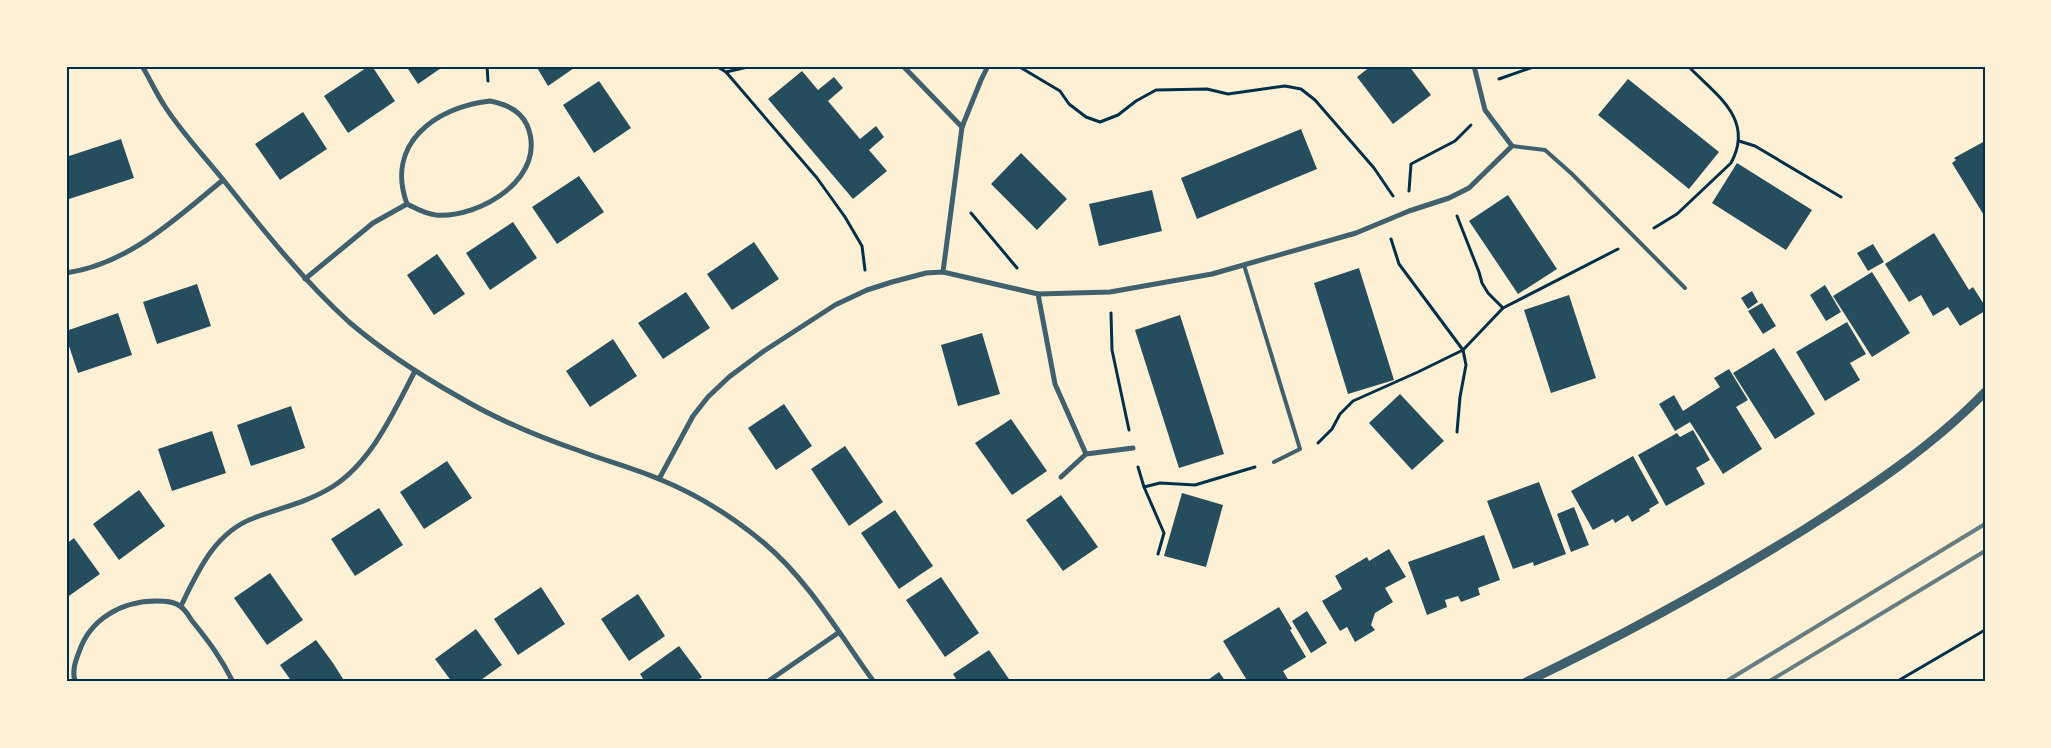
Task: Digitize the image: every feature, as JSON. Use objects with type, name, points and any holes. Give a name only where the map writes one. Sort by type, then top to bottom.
[{"type":"street","points":[[142,66],[165,106],[265,233],[305,279],[349,322],[378,346],[461,399],[519,427],[576,450],[659,479],[691,494],[719,511],[765,544],[810,594],[874,682]]},
{"type":"street","points":[[903,66],[962,127]]},
{"type":"street","points":[[943,272],[962,127],[988,66]]},
{"type":"street","points":[[659,479],[693,416],[708,397],[729,377],[764,351],[835,305],[867,290],[892,282],[943,272],[1038,294],[1110,292],[1212,274],[1356,233],[1406,212],[1449,198],[1469,188],[1512,146],[1485,110],[1474,66]]},
{"type":"street","points":[[490,101],[502,103],[515,110],[525,121],[532,145],[530,159],[525,172],[511,188],[494,199],[454,214],[436,215],[421,212],[407,204],[400,179],[406,152],[418,134],[439,117],[475,102],[490,101]]},
{"type":"street","points":[[66,273],[98,266],[120,257],[147,240],[223,180]]},
{"type":"street","points":[[305,279],[373,222],[407,204]]},
{"type":"street","points":[[1038,294],[1055,384],[1086,454]]},
{"type":"street","points":[[181,606],[202,563],[217,544],[232,530],[251,519],[308,499],[332,487],[351,472],[367,454],[387,423],[415,371]]},
{"type":"street","points":[[1526,682],[1702,590],[1755,560],[1860,494],[1925,446],[1985,392]]},
{"type":"street","points":[[1061,477],[1086,454],[1133,448]]},
{"type":"street","points":[[75,682],[74,664],[80,648],[88,633],[100,620],[114,610],[130,604],[166,601],[181,606],[219,655],[233,682]]},
{"type":"street","points":[[767,682],[838,632]]},
{"type":"street","points":[[574,682],[585,682]]},
{"type":"lane","points":[[1512,146],[1545,150],[1572,174],[1684,288]]},
{"type":"lane","points":[[1244,265],[1300,450],[1274,462]]},
{"type":"path","points":[[716,66],[726,72],[817,178],[845,217],[862,246],[867,290]]},
{"type":"path","points":[[726,72],[752,66]]},
{"type":"path","points":[[1018,66],[1060,91],[1069,104],[1086,118],[1100,122],[1118,115],[1136,101],[1156,90],[1207,89],[1228,94],[1285,86],[1301,89],[1315,100],[1374,168],[1406,212]]},
{"type":"path","points":[[1478,88],[1536,66]]},
{"type":"path","points":[[1300,450],[1320,442],[1332,429],[1340,414],[1353,401],[1464,350],[1503,308],[1637,239],[1677,214],[1731,163],[1737,152],[1739,141],[1738,126],[1734,114],[1688,66]]},
{"type":"path","points":[[1406,212],[1411,164],[1455,141],[1485,110]]},
{"type":"path","points":[[1739,141],[1755,146],[1841,197]]},
{"type":"path","points":[[954,193],[1038,294]]},
{"type":"path","points":[[1449,198],[1468,240],[1482,283],[1488,293],[1503,308]]},
{"type":"path","points":[[1384,221],[1399,264],[1464,350],[1466,365],[1460,397],[1457,432]]},
{"type":"path","points":[[1110,292],[1112,350],[1133,448],[1144,487],[1164,533],[1158,554]]},
{"type":"path","points":[[1144,487],[1160,483],[1195,485],[1274,462]]},
{"type":"path","points":[[1896,682],[1985,630]]},
{"type":"building","points":[[369,66],[372,66],[395,101],[348,133],[324,96]]},
{"type":"building","points":[[406,66],[444,66],[418,84]]},
{"type":"building","points":[[536,66],[577,66],[548,86]]},
{"type":"building","points":[[1371,66],[1409,66],[1431,95],[1393,124],[1357,77]]},
{"type":"building","points":[[802,71],[818,90],[834,77],[843,88],[828,101],[860,139],[876,126],[884,137],[869,150],[887,171],[853,199],[768,99]]},
{"type":"building","points":[[1628,79],[1719,152],[1689,189],[1598,115]]},
{"type":"building","points":[[599,81],[631,128],[594,153],[563,105]]},
{"type":"building","points":[[303,112],[327,149],[280,180],[255,144]]},
{"type":"building","points":[[1301,129],[1317,169],[1197,219],[1181,178]]},
{"type":"building","points":[[121,139],[134,178],[69,199],[66,190],[66,157]]},
{"type":"building","points":[[1985,141],[1985,217],[1952,163],[1956,160],[1954,158]]},
{"type":"building","points":[[1021,153],[1067,199],[1037,230],[991,184]]},
{"type":"building","points":[[1737,163],[1812,210],[1786,250],[1712,203]]},
{"type":"building","points":[[579,176],[604,212],[557,244],[532,207]]},
{"type":"building","points":[[1152,190],[1162,231],[1099,246],[1089,204]]},
{"type":"building","points":[[1508,195],[1557,269],[1518,294],[1469,221]]},
{"type":"building","points":[[513,222],[537,258],[490,290],[466,253]]},
{"type":"building","points":[[1934,233],[1969,290],[1973,287],[1985,306],[1985,311],[1960,326],[1948,307],[1933,316],[1921,295],[1909,302],[1885,264]]},
{"type":"building","points":[[754,242],[779,279],[732,310],[707,274]]},
{"type":"building","points":[[1873,244],[1884,262],[1868,271],[1857,253]]},
{"type":"building","points":[[437,254],[465,294],[434,315],[407,275]]},
{"type":"building","points":[[1359,268],[1394,380],[1348,394],[1314,283]]},
{"type":"building","points":[[1872,272],[1910,333],[1872,357],[1833,296]]},
{"type":"building","points":[[197,284],[211,326],[157,344],[143,302]]},
{"type":"building","points":[[1825,285],[1841,312],[1826,321],[1810,295]]},
{"type":"building","points":[[1752,291],[1758,302],[1748,309],[1741,298]]},
{"type":"building","points":[[686,292],[710,328],[663,359],[638,323]]},
{"type":"building","points":[[1569,295],[1596,378],[1551,393],[1524,310]]},
{"type":"building","points":[[1762,303],[1776,326],[1763,334],[1748,311]]},
{"type":"building","points":[[118,313],[132,355],[78,373],[66,337],[66,331]]},
{"type":"building","points":[[1180,315],[1224,454],[1179,468],[1135,330]]},
{"type":"building","points":[[1847,322],[1866,354],[1850,363],[1860,380],[1825,401],[1796,352]]},
{"type":"building","points":[[982,333],[1000,394],[958,406],[941,345]]},
{"type":"building","points":[[613,339],[637,376],[590,407],[566,371]]},
{"type":"building","points":[[1774,348],[1815,414],[1775,439],[1733,373]]},
{"type":"building","points":[[1729,369],[1748,400],[1736,407],[1762,449],[1723,474],[1690,422],[1675,431],[1659,404],[1674,395],[1683,411],[1720,387],[1714,378]]},
{"type":"building","points":[[1400,394],[1444,441],[1412,470],[1369,423]]},
{"type":"building","points":[[784,404],[812,446],[776,470],[748,428]]},
{"type":"building","points":[[291,406],[305,448],[251,466],[237,425]]},
{"type":"building","points":[[1011,419],[1047,471],[1012,495],[975,443]]},
{"type":"building","points":[[1693,430],[1710,460],[1696,468],[1705,484],[1666,506],[1638,455],[1677,433],[1680,437]]},
{"type":"building","points":[[212,431],[226,473],[172,491],[158,449]]},
{"type":"building","points":[[845,446],[883,502],[849,526],[811,469]]},
{"type":"building","points":[[1633,456],[1659,503],[1632,522],[1628,515],[1615,523],[1613,519],[1593,530],[1571,491]]},
{"type":"building","points":[[447,461],[472,498],[424,529],[400,492]]},
{"type":"building","points":[[1539,482],[1566,554],[1534,566],[1533,562],[1513,569],[1487,501]]},
{"type":"building","points":[[139,490],[165,526],[119,560],[93,524]]},
{"type":"building","points":[[1182,493],[1223,505],[1206,567],[1164,556]]},
{"type":"building","points":[[1061,495],[1098,547],[1063,571],[1026,520]]},
{"type":"building","points":[[1574,507],[1589,545],[1571,552],[1557,514]]},
{"type":"building","points":[[379,508],[403,545],[355,576],[331,539]]},
{"type":"building","points":[[895,510],[933,566],[899,589],[861,533]]},
{"type":"building","points":[[1484,535],[1500,580],[1478,588],[1480,595],[1461,602],[1458,596],[1445,600],[1447,607],[1427,615],[1408,562]]},
{"type":"building","points":[[74,538],[100,574],[66,598],[66,544]]},
{"type":"building","points":[[1389,549],[1406,577],[1385,588],[1393,602],[1375,613],[1371,625],[1375,630],[1355,642],[1347,627],[1340,631],[1322,601],[1342,589],[1335,576],[1367,557],[1369,561]]},
{"type":"building","points":[[270,573],[303,620],[267,645],[234,598]]},
{"type":"building","points":[[941,577],[979,633],[945,657],[906,600]]},
{"type":"building","points":[[541,587],[565,624],[518,655],[494,619]]},
{"type":"building","points":[[638,594],[665,636],[629,661],[601,619]]},
{"type":"building","points":[[1279,607],[1306,657],[1283,671],[1289,681],[1287,682],[1248,682],[1223,641]]},
{"type":"building","points":[[1307,611],[1327,643],[1311,653],[1292,621]]},
{"type":"building","points":[[476,629],[502,665],[478,682],[452,682],[435,659]]},
{"type":"building","points":[[316,640],[345,682],[292,682],[280,665]]},
{"type":"building","points":[[679,646],[702,677],[695,682],[645,682],[640,674]]},
{"type":"building","points":[[989,650],[1011,682],[958,682],[953,674]]},
{"type":"building","points":[[1219,672],[1226,682],[1205,682]]},
{"type":"railway","points":[[1725,682],[1985,524]]},
{"type":"railway","points":[[1768,682],[1985,551]]}]
